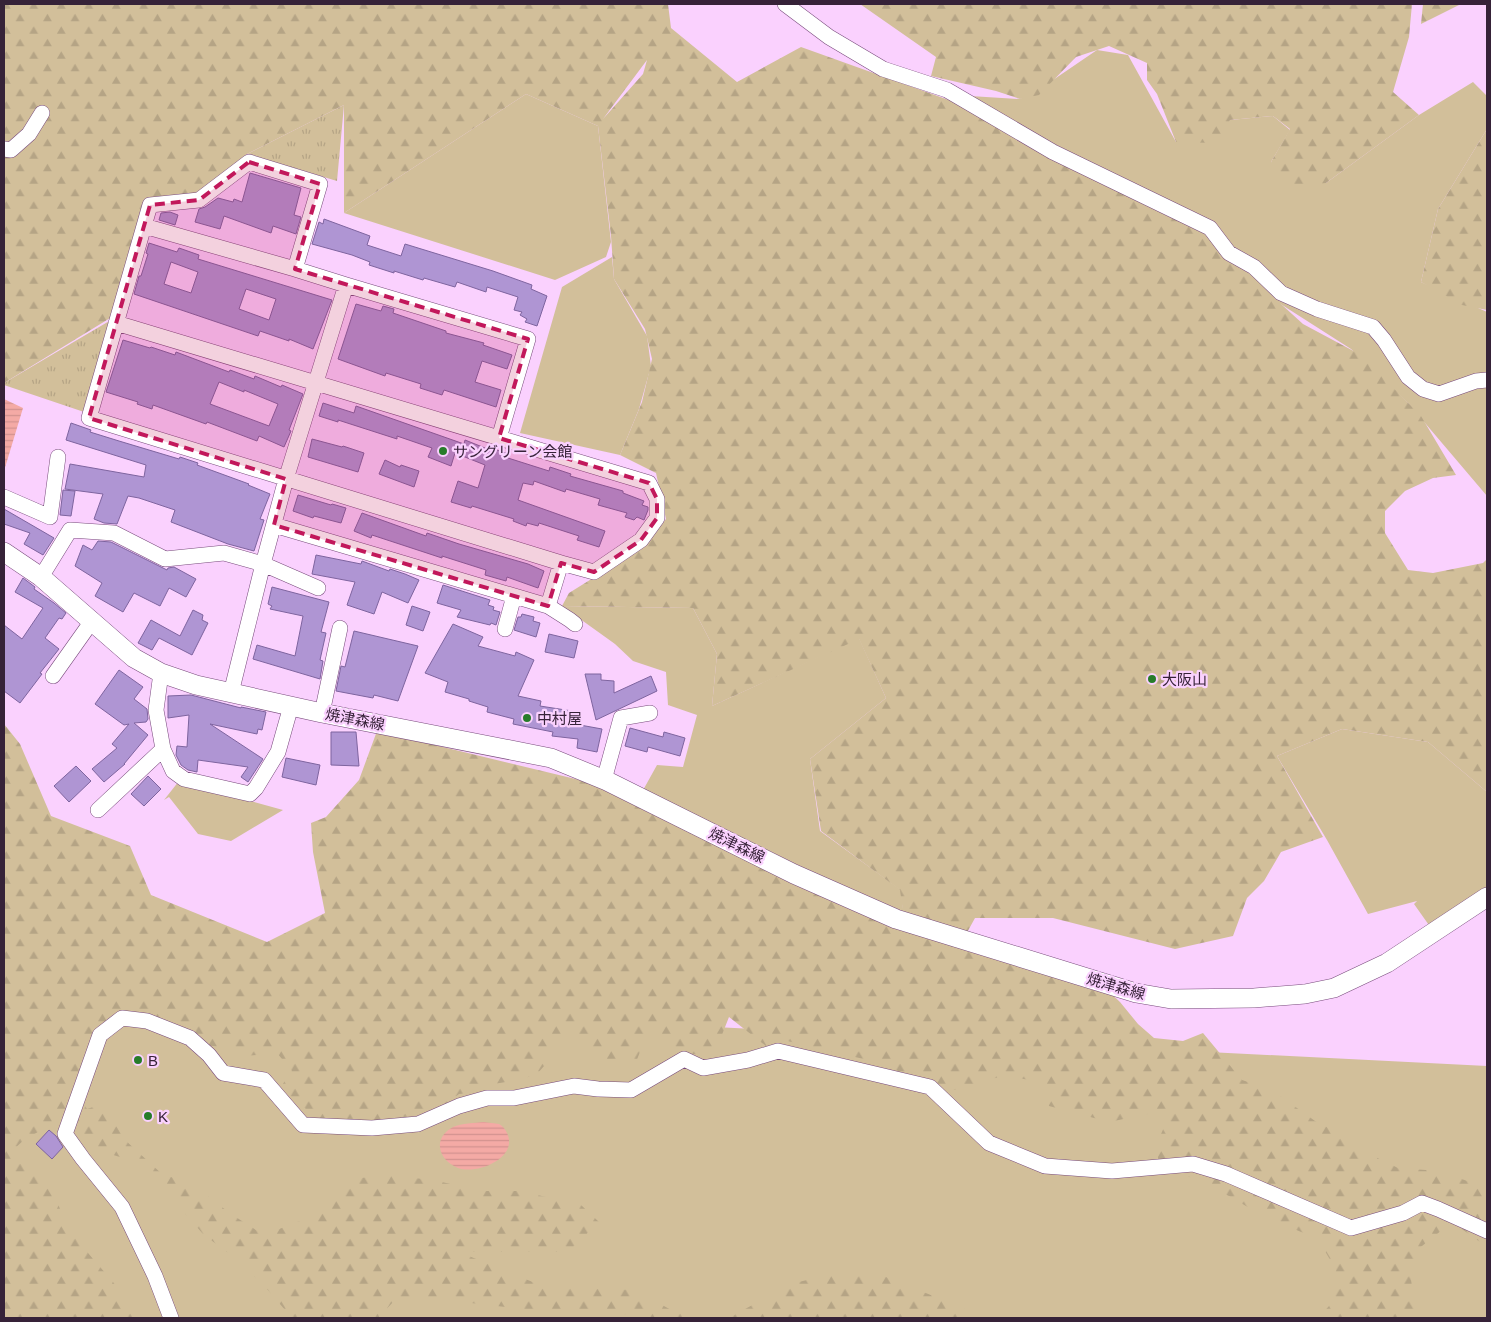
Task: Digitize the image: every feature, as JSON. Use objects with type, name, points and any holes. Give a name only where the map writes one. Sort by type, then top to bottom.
[{"type":"main road","name":"焼津森線","points":[[4,552],[40,577],[134,658],[160,674],[196,685],[322,713],[551,758],[604,780],[794,874],[896,920],[1136,993],[1171,999],[1254,998],[1305,994],[1334,988],[1387,963],[1487,897]]},
{"type":"street","points":[[785,4],[829,37],[883,69],[947,90],[1053,152],[1210,228],[1229,253],[1254,267],[1281,293],[1317,308],[1373,327],[1384,340],[1408,377],[1423,389],[1440,394],[1476,381],[1487,380]]},
{"type":"street","points":[[4,149],[11,150],[29,134],[42,113]]},
{"type":"street","points":[[116,323],[649,483],[657,499],[657,518],[641,540],[594,572],[89,418],[116,323],[150,205],[199,200],[249,162],[320,184],[295,269]]},
{"type":"street","points":[[144,226],[528,339],[499,438]]},
{"type":"street","points":[[230,693],[262,564],[286,479],[346,285]]},
{"type":"street","points":[[4,497],[50,517],[58,457]]},
{"type":"street","points":[[274,525],[548,606],[575,624]]},
{"type":"street","points":[[40,577],[70,530],[114,533],[165,559],[224,553],[262,564],[318,588]]},
{"type":"street","points":[[548,606],[561,563]]},
{"type":"street","points":[[505,629],[514,596]]},
{"type":"street","points":[[53,676],[92,621]]},
{"type":"street","points":[[322,713],[340,628]]},
{"type":"street","points":[[160,674],[156,710],[163,749],[173,771],[184,779],[250,794],[256,788],[278,752],[291,706]]},
{"type":"street","points":[[604,780],[621,718],[650,713]]},
{"type":"street","points":[[98,810],[163,749]]},
{"type":"street","points":[[171,1318],[155,1276],[122,1207],[82,1159],[65,1134],[100,1035],[122,1018],[147,1021],[190,1038],[209,1055],[223,1073],[264,1080],[303,1126],[372,1128],[418,1124],[459,1106],[487,1098],[514,1098],[574,1086],[632,1090],[684,1059],[703,1068],[748,1060],[778,1051],[930,1087],[989,1142],[1045,1166],[1112,1171],[1193,1164],[1226,1174],[1351,1228],[1403,1213],[1422,1203],[1487,1231]]},
{"type":"highlighted area","points":[[249,162],[320,184],[295,269],[528,339],[499,438],[649,483],[657,499],[657,518],[641,540],[594,572],[561,563],[548,606],[274,525],[286,479],[89,418],[150,205],[199,200]]},
{"type":"green space","points":[[4,4],[668,4],[671,28],[737,82],[801,47],[985,113],[1182,214],[1303,324],[1361,355],[1421,416],[1456,475],[1433,478],[1405,491],[1385,511],[1385,533],[1408,570],[1433,573],[1483,563],[1487,559],[1487,792],[1428,742],[1342,729],[1277,756],[1323,837],[1281,852],[1264,881],[1247,898],[1233,936],[1175,949],[1053,918],[975,918],[964,938],[1099,982],[1120,1002],[1138,1024],[1154,1038],[1183,1041],[1203,1033],[1242,1080],[1272,1090],[1357,1148],[1398,1168],[1439,1171],[1487,1188],[1487,1247],[1452,1222],[1417,1250],[1411,1278],[1415,1318],[1318,1318],[1329,1306],[1336,1270],[1318,1239],[1263,1216],[1229,1196],[1158,1162],[1158,1141],[1172,1109],[1109,1122],[1049,1106],[1042,1083],[1006,1075],[950,1091],[872,1061],[779,1039],[766,1046],[729,1017],[714,1055],[693,1054],[659,1047],[649,1029],[636,1062],[591,1059],[577,1037],[561,1033],[552,1057],[537,1074],[494,1084],[478,1092],[459,1094],[441,1108],[421,1117],[362,1123],[317,1118],[280,1088],[292,1071],[277,1053],[245,1056],[223,1048],[178,1040],[148,1015],[108,1020],[80,1098],[87,1109],[93,1107],[102,1113],[109,1114],[125,1140],[163,1175],[175,1178],[200,1190],[231,1214],[264,1235],[302,1220],[329,1195],[361,1178],[385,1175],[433,1180],[481,1191],[520,1191],[581,1205],[599,1222],[568,1252],[459,1252],[545,1287],[635,1290],[673,1311],[702,1318],[648,1318],[645,1315],[533,1310],[436,1299],[395,1300],[378,1318],[292,1318],[267,1289],[236,1259],[203,1234],[175,1202],[133,1161],[38,1132],[25,1139],[14,1149],[18,1162],[36,1174],[53,1191],[60,1209],[82,1246],[113,1282],[139,1318],[4,1318],[4,724],[20,744],[51,816],[130,846],[151,895],[267,942],[325,913],[313,852],[311,823],[326,817],[359,780],[377,731],[588,782],[904,918],[900,890],[821,831],[810,759],[886,698],[859,639],[712,706],[717,654],[693,608],[562,606],[569,593],[638,550],[666,519],[656,473],[620,455],[642,402],[652,359],[645,329],[614,279],[598,126],[526,94],[344,213],[344,105],[247,154],[196,201],[149,201],[120,312],[4,383]],"holes":[[[647,60],[643,74],[603,119]]]},
{"type":"green space","points":[[860,4],[1412,4],[1409,37],[1393,92],[1419,115],[1326,183],[1291,187],[1277,178],[1271,162],[1290,129],[1273,116],[1230,120],[1215,143],[1176,142],[1157,94],[1147,80],[1147,63],[1109,46],[1076,57],[1039,95],[1020,99],[996,91],[931,76],[936,57]]},
{"type":"green space","points":[[1423,4],[1461,4],[1421,24]]},
{"type":"green space","points":[[1097,50],[1128,55],[1176,142],[1230,120],[1273,116],[1290,130],[1271,162],[1326,183],[1419,115],[1473,82],[1487,96],[1487,129],[1438,209],[1421,282],[1487,312],[1487,496],[1408,403],[1351,349],[954,95],[1020,99],[1053,80]]},
{"type":"green space","points":[[526,94],[598,126],[611,242],[606,257],[555,280],[344,213]]},
{"type":"green space","points":[[344,105],[337,181],[247,154]]},
{"type":"green space","points":[[1487,129],[1487,310],[1462,305],[1421,282],[1438,209]]},
{"type":"green space","points":[[612,257],[614,279],[647,336],[651,366],[639,409],[620,455],[520,433],[562,287]]},
{"type":"green space","points":[[111,320],[90,414],[4,385],[4,383]]},
{"type":"green space","points":[[562,606],[693,608],[717,654],[712,706],[859,638],[886,698],[810,759],[820,831],[901,890],[904,918],[642,792],[657,765],[683,767],[697,715],[668,705],[666,672],[633,661],[615,644]]},
{"type":"green space","points":[[1342,729],[1428,742],[1487,792],[1487,898],[1431,928],[1414,904],[1417,901],[1368,914],[1277,756]]},
{"type":"green space","points":[[179,781],[283,810],[231,841],[198,834],[169,797],[164,800]]},
{"type":"green space","points":[[102,996],[1487,1066],[1487,1318],[102,1318],[4,1194],[4,1113]]},
{"type":"green space","points":[[837,1273],[886,1277],[963,1308],[978,1318],[729,1318],[790,1284]]},
{"type":"shaded area","points":[[4,399],[23,408],[4,471]]},
{"type":"shaded area","points":[[484,1122],[499,1124],[507,1133],[509,1142],[507,1150],[502,1157],[485,1167],[466,1170],[458,1168],[446,1160],[440,1149],[440,1143],[446,1132],[460,1125]]},
{"type":"building","points":[[250,173],[301,188],[294,215],[301,217],[296,234],[273,226],[271,233],[224,216],[220,229],[195,222],[199,209],[218,198],[233,202],[234,199],[242,202]]},
{"type":"building","points":[[170,212],[178,215],[175,225],[159,220],[161,213]]},
{"type":"building","points":[[324,219],[370,236],[367,245],[401,256],[405,244],[532,285],[531,289],[547,296],[537,326],[525,322],[527,319],[520,315],[522,312],[514,310],[518,297],[487,287],[486,292],[457,282],[455,287],[394,271],[394,273],[369,265],[370,262],[352,255],[312,244],[319,222],[323,224]]},
{"type":"building","points":[[149,243],[177,252],[179,248],[199,255],[198,259],[332,300],[313,349],[289,339],[289,341],[260,331],[258,336],[134,294],[148,254],[146,253]],"holes":[[[171,262],[198,272],[191,293],[164,284]],[[246,289],[276,299],[269,320],[239,309]]]},
{"type":"building","points":[[356,304],[381,311],[383,306],[394,309],[393,313],[446,331],[446,333],[484,343],[483,345],[512,355],[507,369],[482,361],[475,382],[501,390],[496,407],[444,390],[442,395],[420,388],[421,384],[386,373],[385,376],[338,359]]},
{"type":"building","points":[[123,340],[175,355],[176,352],[229,372],[230,370],[254,379],[255,376],[303,394],[284,447],[259,436],[257,441],[207,422],[206,424],[153,405],[152,409],[137,404],[138,402],[106,392]],"holes":[[[219,382],[244,392],[244,390],[278,404],[269,426],[210,404]]]},
{"type":"building","points":[[323,403],[354,413],[356,406],[464,444],[465,440],[490,450],[491,448],[509,454],[508,458],[549,471],[550,467],[571,474],[570,476],[623,491],[623,493],[644,501],[642,505],[648,507],[648,510],[644,520],[637,517],[634,520],[625,517],[627,513],[598,505],[600,499],[566,489],[565,492],[534,481],[533,485],[523,483],[518,500],[605,531],[599,547],[577,540],[579,536],[539,523],[538,526],[527,523],[526,526],[513,521],[514,519],[472,506],[471,508],[451,502],[458,481],[478,488],[485,465],[455,453],[451,466],[428,457],[432,448],[397,436],[397,439],[338,420],[338,422],[319,416]]},
{"type":"building","points":[[71,423],[91,430],[90,432],[198,463],[197,465],[249,484],[270,494],[260,519],[264,520],[254,551],[228,544],[171,522],[175,510],[139,498],[128,496],[117,524],[104,523],[94,519],[103,494],[65,489],[70,464],[144,477],[146,465],[66,440]]},
{"type":"building","points":[[312,439],[364,453],[358,472],[308,457]]},
{"type":"building","points":[[385,460],[400,467],[401,465],[419,471],[414,487],[379,474]]},
{"type":"building","points":[[63,490],[75,491],[71,516],[60,515]]},
{"type":"building","points":[[298,495],[346,508],[341,523],[314,516],[313,518],[293,511]]},
{"type":"building","points":[[4,509],[54,538],[43,555],[24,544],[30,533],[4,524]]},
{"type":"building","points":[[362,513],[426,536],[427,533],[528,564],[544,571],[538,588],[507,577],[506,581],[485,575],[486,570],[372,535],[371,538],[354,531]]},
{"type":"building","points":[[98,541],[111,542],[167,570],[174,567],[196,579],[186,597],[169,588],[160,606],[134,593],[123,612],[95,596],[102,583],[75,566],[83,545],[92,550]]},
{"type":"building","points":[[316,555],[361,564],[362,561],[419,580],[408,603],[382,592],[374,614],[347,605],[355,582],[312,574]]},
{"type":"building","points":[[23,578],[35,587],[34,589],[66,613],[62,619],[59,618],[45,638],[59,649],[20,703],[4,691],[4,625],[22,639],[43,608],[15,592]]},
{"type":"building","points":[[443,585],[490,600],[488,605],[494,607],[493,610],[500,612],[496,625],[457,617],[461,610],[437,603]]},
{"type":"building","points":[[272,587],[329,602],[321,632],[326,633],[320,660],[323,661],[320,679],[253,659],[257,645],[295,656],[303,616],[270,609],[272,606],[268,604]]},
{"type":"building","points":[[412,606],[430,612],[423,631],[406,625]]},
{"type":"building","points":[[193,610],[203,615],[202,620],[208,623],[192,655],[159,638],[152,650],[138,643],[151,620],[180,636]]},
{"type":"building","points":[[522,614],[534,617],[533,621],[540,623],[536,637],[514,630],[518,617],[521,617]]},
{"type":"building","points":[[453,624],[483,637],[478,646],[515,656],[516,652],[534,660],[518,696],[541,701],[540,706],[572,711],[569,723],[602,729],[597,752],[577,748],[578,739],[552,736],[553,732],[513,724],[514,719],[487,712],[488,707],[445,692],[448,682],[425,673]]},
{"type":"building","points":[[354,631],[418,646],[398,701],[374,695],[373,698],[336,691],[341,666],[345,667]]},
{"type":"building","points":[[549,634],[578,641],[574,658],[545,652]]},
{"type":"building","points":[[119,670],[143,687],[134,699],[147,709],[148,719],[146,722],[134,723],[148,735],[125,764],[104,782],[92,769],[117,748],[112,744],[129,724],[124,725],[95,704]]},
{"type":"building","points":[[585,674],[601,674],[601,680],[614,681],[614,693],[651,676],[657,691],[596,720]]},
{"type":"building","points":[[191,695],[241,708],[266,712],[262,730],[258,729],[257,734],[210,724],[263,759],[248,782],[241,777],[248,767],[198,760],[197,772],[188,770],[181,765],[176,755],[177,746],[187,747],[189,715],[168,718],[168,696]]},
{"type":"building","points":[[630,728],[663,737],[664,732],[685,738],[680,756],[648,747],[647,752],[625,746]]},
{"type":"building","points":[[331,732],[356,732],[359,766],[331,765]]},
{"type":"building","points":[[286,758],[320,765],[316,785],[282,777]]},
{"type":"building","points":[[76,766],[91,781],[69,802],[54,786]]},
{"type":"building","points":[[148,776],[161,789],[144,806],[131,794]]},
{"type":"building","points":[[49,1130],[56,1136],[63,1147],[52,1159],[36,1144]]},
{"type":"place","name":"サングリーン会館","points":[[443,451]]},
{"type":"place","name":"大阪山","points":[[1152,679]]},
{"type":"place","name":"中村屋","points":[[527,718]]},
{"type":"place","name":"B","points":[[138,1060]]},
{"type":"place","name":"K","points":[[148,1116]]}]
